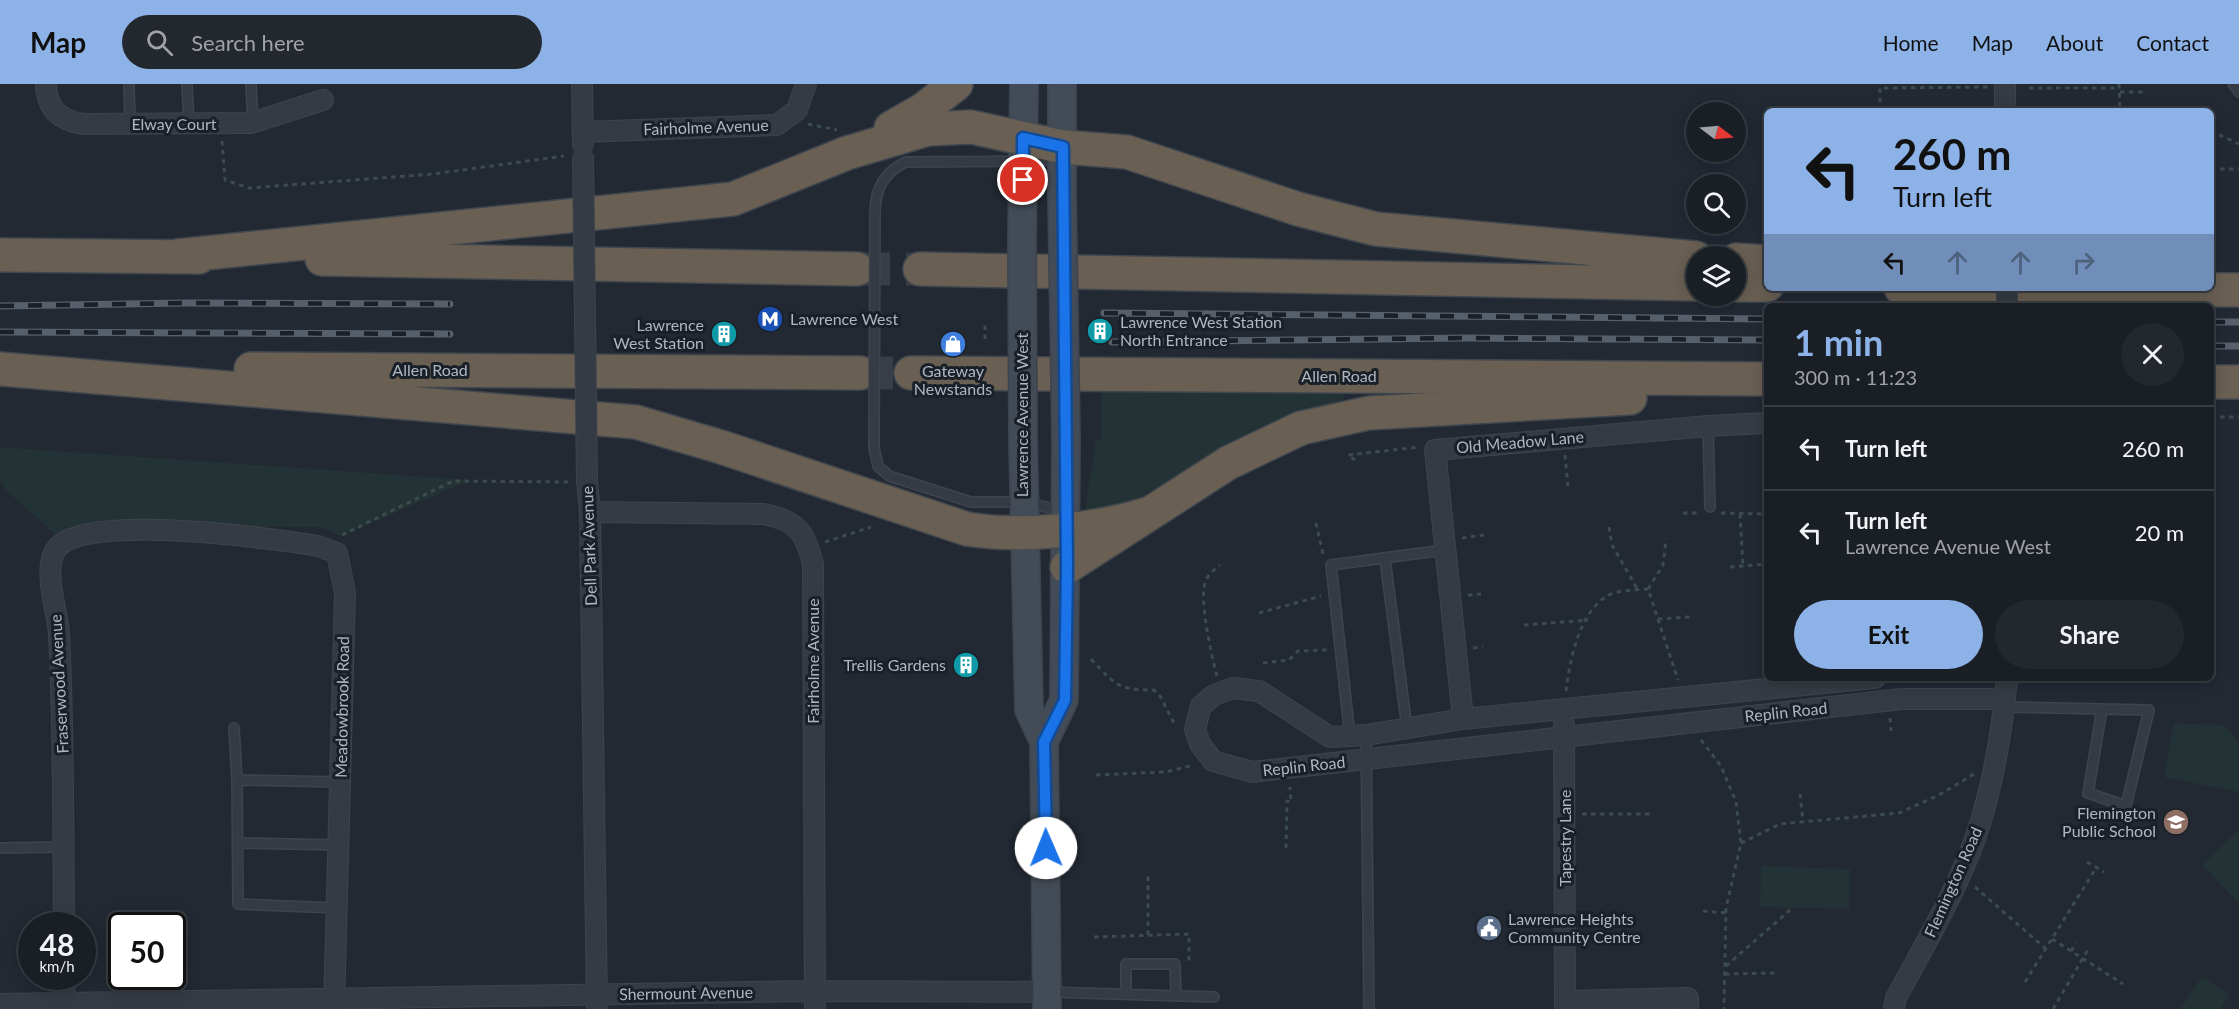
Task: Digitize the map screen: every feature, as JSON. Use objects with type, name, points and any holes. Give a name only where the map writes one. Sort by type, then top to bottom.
[{"type":"highway","points":[[177,256],[733,199],[847,141],[924,109],[956,84]]},
{"type":"highway","points":[[847,141],[928,129],[971,127],[1023,150],[1063,147],[1127,152],[1298,209],[1376,229],[1686,257]]},
{"type":"highway","points":[[0,255],[857,268]]},
{"type":"highway","points":[[1746,261],[1764,262]]},
{"type":"highway","points":[[921,269],[1686,284]]},
{"type":"highway","points":[[1746,285],[1764,285]]},
{"type":"highway","points":[[2214,290],[2239,290]]},
{"type":"highway","points":[[0,368],[636,422],[721,447],[967,529],[992,533],[1023,517],[1117,524],[1147,514]]},
{"type":"highway","name":"Allen Road","points":[[0,368],[860,372]]},
{"type":"highway","name":"Allen Road","points":[[911,373],[1764,379]]},
{"type":"highway","points":[[2214,382],[2239,382]]},
{"type":"highway","points":[[1067,567],[1125,532],[1147,514],[1228,463],[1301,428],[1358,416],[1764,390]]},
{"type":"main road","name":"Lawrence Avenue West","points":[[1024,84],[1023,517],[1029,710],[1044,742],[1047,1000]]},
{"type":"main road","name":"Lawrence Avenue West","points":[[1044,742],[1065,700],[1067,567],[1062,84]]},
{"type":"street","name":"Elway Court","points":[[46,84],[49,104],[64,119],[83,124],[253,123],[323,100]]},
{"type":"street","name":"Dell Park Avenue","points":[[582,84],[583,132],[573,155],[590,512],[597,1002]]},
{"type":"street","name":"Fairholme Avenue","points":[[583,132],[777,124],[797,110],[806,84]]},
{"type":"street","points":[[1997,86],[2004,108]]},
{"type":"street","name":"Old Meadow Lane","points":[[1463,719],[1435,450],[1764,423]]},
{"type":"street","name":"Fairholme Avenue","points":[[590,512],[764,514],[784,518],[798,528],[809,547],[813,564],[815,1000]]},
{"type":"street","name":"Fraserwood Avenue","points":[[64,912],[61,671],[51,563],[57,548],[72,537],[193,530],[318,546]]},
{"type":"street","name":"Meadowbrook Road","points":[[318,546],[337,553],[345,593],[334,1004]]},
{"type":"street","name":"Replin Road","points":[[1817,681],[1779,683],[1564,711],[1463,719],[1330,737],[1259,691],[1233,688],[1214,695],[1201,706],[1195,729],[1200,744],[1213,761],[1252,772],[1902,699],[2005,703]]},
{"type":"street","name":"Flemington Road","points":[[1894,1009],[1896,998],[1960,874],[1975,839],[1997,760],[2007,681]]},
{"type":"street","points":[[1779,683],[1782,713]]},
{"type":"street","name":"Tapestry Lane","points":[[1564,711],[1565,1005],[1688,998],[1688,1009]]},
{"type":"street","points":[[64,990],[65,1006]]},
{"type":"street","name":"Shermount Avenue","points":[[0,1004],[65,1006],[1047,1000]]},
{"type":"lane","points":[[129,84],[130,124]]},
{"type":"lane","points":[[187,84],[189,124]]},
{"type":"lane","points":[[251,84],[253,123]]},
{"type":"lane","points":[[2233,84],[2239,92]]},
{"type":"lane","points":[[1023,150],[906,162],[890,169],[875,199],[874,448],[878,465],[889,476],[1023,517]]},
{"type":"lane","points":[[1708,426],[1711,511]]},
{"type":"lane","points":[[1369,1009],[1367,760],[1358,735],[1341,649],[1332,565],[1444,550]]},
{"type":"lane","points":[[1385,559],[1407,728]]},
{"type":"lane","points":[[2005,703],[2148,710],[2126,806],[2088,793],[2102,709]]},
{"type":"lane","points":[[234,728],[237,780],[238,904],[337,908]]},
{"type":"lane","points":[[237,780],[340,782]]},
{"type":"lane","points":[[238,843],[338,845]]},
{"type":"lane","points":[[0,848],[63,847]]},
{"type":"lane","points":[[1126,994],[1126,964],[1175,964],[1176,996]]},
{"type":"lane","points":[[1047,1000],[1126,994],[1214,997]]},
{"type":"path","points":[[1880,108],[1880,88],[1997,86]]},
{"type":"path","points":[[2029,88],[2119,88],[2143,92]]},
{"type":"path","points":[[2119,88],[2120,108]]},
{"type":"path","points":[[786,119],[837,130],[847,141]]},
{"type":"path","points":[[220,124],[225,180],[249,189],[433,174],[573,155]]},
{"type":"path","points":[[2214,132],[2239,144]]},
{"type":"path","points":[[2214,168],[2239,169]]},
{"type":"path","points":[[985,325],[985,339]]},
{"type":"path","points":[[1091,326],[1091,342]]},
{"type":"path","points":[[2214,417],[2239,417]]},
{"type":"path","points":[[1563,438],[1568,486]]},
{"type":"path","points":[[1355,460],[1348,455],[1424,446],[1435,450]]},
{"type":"path","points":[[318,546],[453,481],[587,482]]},
{"type":"path","points":[[1683,513],[1711,511],[1764,514]]},
{"type":"path","points":[[1740,513],[1743,566]]},
{"type":"path","points":[[1316,523],[1322,553],[1332,565]]},
{"type":"path","points":[[809,547],[871,527]]},
{"type":"path","points":[[1609,527],[1612,545],[1638,590]]},
{"type":"path","points":[[1648,589],[1663,565],[1666,539]]},
{"type":"path","points":[[1730,567],[1764,564]]},
{"type":"path","points":[[1218,678],[1211,656],[1204,595],[1207,579],[1220,565]]},
{"type":"path","points":[[1564,711],[1573,648],[1595,606],[1609,594],[1648,589]]},
{"type":"path","points":[[1648,589],[1684,697]]},
{"type":"path","points":[[1258,613],[1334,592]]},
{"type":"path","points":[[1658,619],[1690,616]]},
{"type":"path","points":[[1524,625],[1588,620]]},
{"type":"path","points":[[1263,663],[1289,660],[1298,651],[1341,649]]},
{"type":"path","points":[[1091,659],[1115,684],[1128,690],[1154,690],[1160,696],[1180,737]]},
{"type":"path","points":[[1694,721],[1700,738],[1721,766],[1736,802],[1741,843],[1726,913],[1724,1009]]},
{"type":"path","points":[[1096,775],[1165,772],[1199,764],[1194,758]]},
{"type":"path","points":[[1741,843],[1780,824],[1899,813],[1939,795],[1997,760]]},
{"type":"path","points":[[1287,848],[1287,801],[1291,802],[1289,768]]},
{"type":"path","points":[[1800,794],[1803,822]]},
{"type":"path","points":[[1565,814],[1652,814]]},
{"type":"path","points":[[2087,862],[2104,872]]},
{"type":"path","points":[[2025,982],[2096,868]]},
{"type":"path","points":[[1960,874],[2046,949]]},
{"type":"path","points":[[1148,876],[1148,935]]},
{"type":"path","points":[[1725,967],[1790,910]]},
{"type":"path","points":[[1703,911],[1726,913]]},
{"type":"path","points":[[1094,937],[1188,934],[1190,996]]},
{"type":"path","points":[[2052,939],[2123,984]]},
{"type":"path","points":[[2071,951],[2076,943]]},
{"type":"path","points":[[2053,1009],[2089,948]]},
{"type":"path","points":[[1725,974],[1776,973]]},
{"type":"shaded area","points":[[1346,389],[1342,404],[1261,428],[1115,511],[1089,514],[1086,509],[1095,440],[1101,440],[1101,390]]},
{"type":"shaded area","points":[[0,447],[471,480],[341,536],[320,527],[80,525],[59,538],[7,491],[0,481]]},
{"type":"shaded area","points":[[2174,723],[2223,725],[2239,742],[2239,792],[2164,777]]},
{"type":"shaded area","points":[[2239,829],[2239,903],[2202,865]]},
{"type":"shaded area","points":[[1761,866],[1850,869],[1849,909],[1760,907]]},
{"type":"shaded area","points":[[2202,977],[2230,994],[2220,1009],[2180,1009]]},
{"type":"tunnel","points":[[857,269],[920,269]]},
{"type":"tunnel","points":[[860,373],[911,373]]},
{"type":"railway","points":[[0,306],[187,303],[450,304]]},
{"type":"railway","points":[[1104,313],[1764,319]]},
{"type":"railway","points":[[2214,322],[2239,322]]},
{"type":"railway","points":[[0,332],[450,334]]},
{"type":"railway","points":[[1112,342],[1466,338],[1764,340]]},
{"type":"railway","points":[[2214,346],[2239,346]]},
{"type":"place","name":"Lawrence West","points":[[770,319]]},
{"type":"place","name":"Lawrence West Station North Entrance","points":[[1100,331]]},
{"type":"place","name":"Lawrence West Station","points":[[724,334]]},
{"type":"place","name":"Gateway Newstands","points":[[953,344]]},
{"type":"place","name":"Trellis Gardens","points":[[966,665]]},
{"type":"place","name":"Flemington Public School","points":[[2176,822]]},
{"type":"place","name":"Lawrence Heights Community Centre","points":[[1489,928]]},
{"type":"route","points":[[1023,180],[1023,138],[1063,147],[1067,567],[1065,700],[1044,742],[1046,848]]}]
